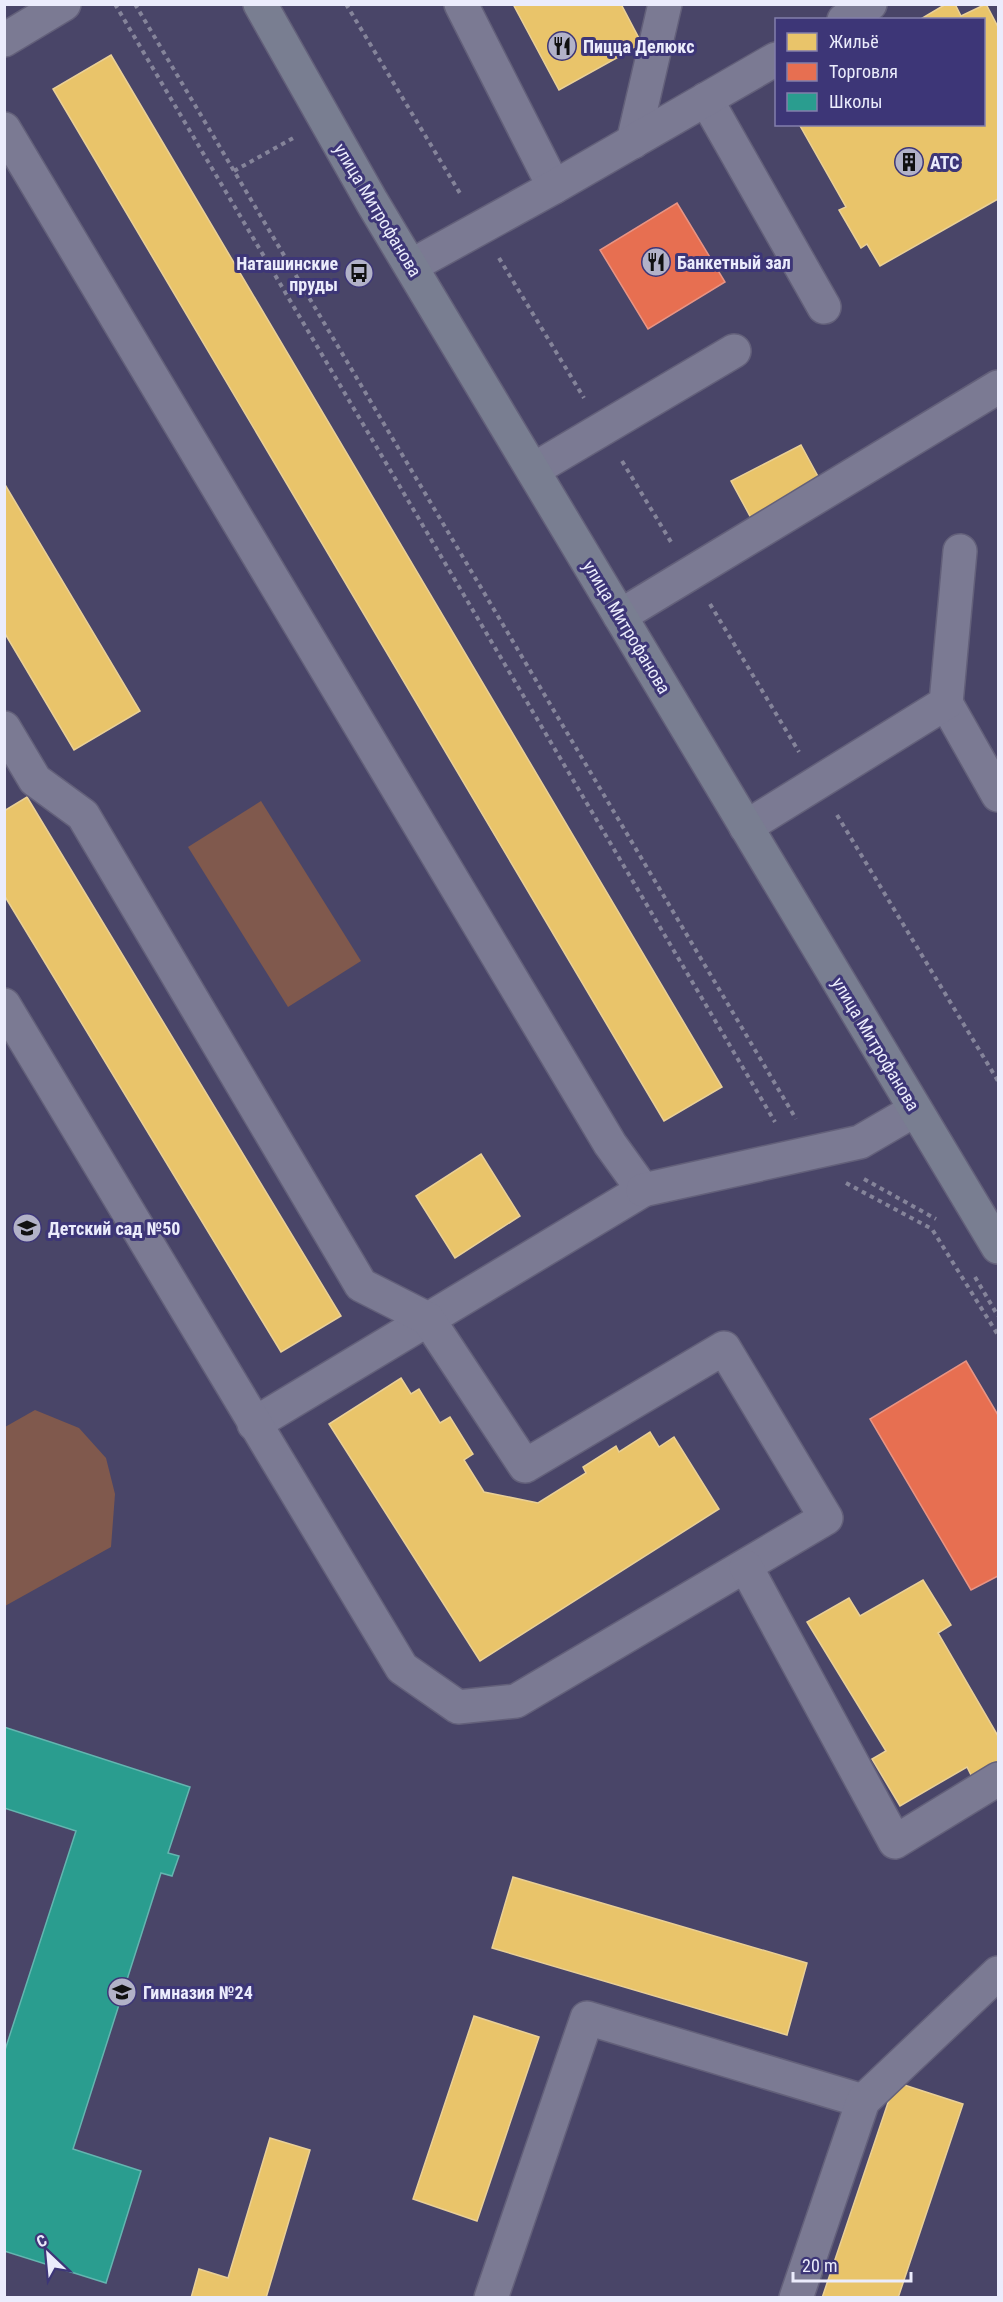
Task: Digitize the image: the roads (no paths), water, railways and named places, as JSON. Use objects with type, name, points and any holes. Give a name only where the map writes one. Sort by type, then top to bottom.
[{"type":"main road","name":"улица Митрофанова","points":[[260,4],[411,266],[999,1247]]},
{"type":"lane","points":[[4,40],[64,4]]},
{"type":"lane","points":[[461,4],[554,187]]},
{"type":"lane","points":[[633,142],[665,4]]},
{"type":"lane","points":[[847,18],[870,4]]},
{"type":"lane","points":[[411,266],[775,60]]},
{"type":"lane","points":[[706,99],[824,307]]},
{"type":"lane","points":[[4,129],[603,1134],[643,1190]]},
{"type":"lane","points":[[533,470],[734,351]]},
{"type":"lane","points":[[620,616],[999,387]]},
{"type":"lane","points":[[960,550],[946,703],[999,795]]},
{"type":"lane","points":[[746,827],[946,703]]},
{"type":"lane","points":[[4,728],[35,780],[83,815],[361,1285],[429,1319],[525,1466],[724,1348],[826,1518],[516,1701],[458,1707],[402,1668],[4,1005]]},
{"type":"lane","points":[[254,1424],[643,1190],[860,1142],[915,1110]]},
{"type":"lane","points":[[746,1567],[895,1842],[999,1779]]},
{"type":"lane","points":[[796,2298],[863,2101],[999,1973]]},
{"type":"lane","points":[[491,2298],[587,2018],[863,2101]]},
{"type":"place","name":"Пицца Делюкс","points":[[562,46]]},
{"type":"place","name":"АТС","points":[[909,162]]},
{"type":"place","name":"Банкетный зал","points":[[656,262]]},
{"type":"place","name":"Наташинские пруды","points":[[359,273]]},
{"type":"place","name":"Детский сад №50","points":[[27,1228]]},
{"type":"place","name":"Гимназия №24","points":[[122,1992]]}]
